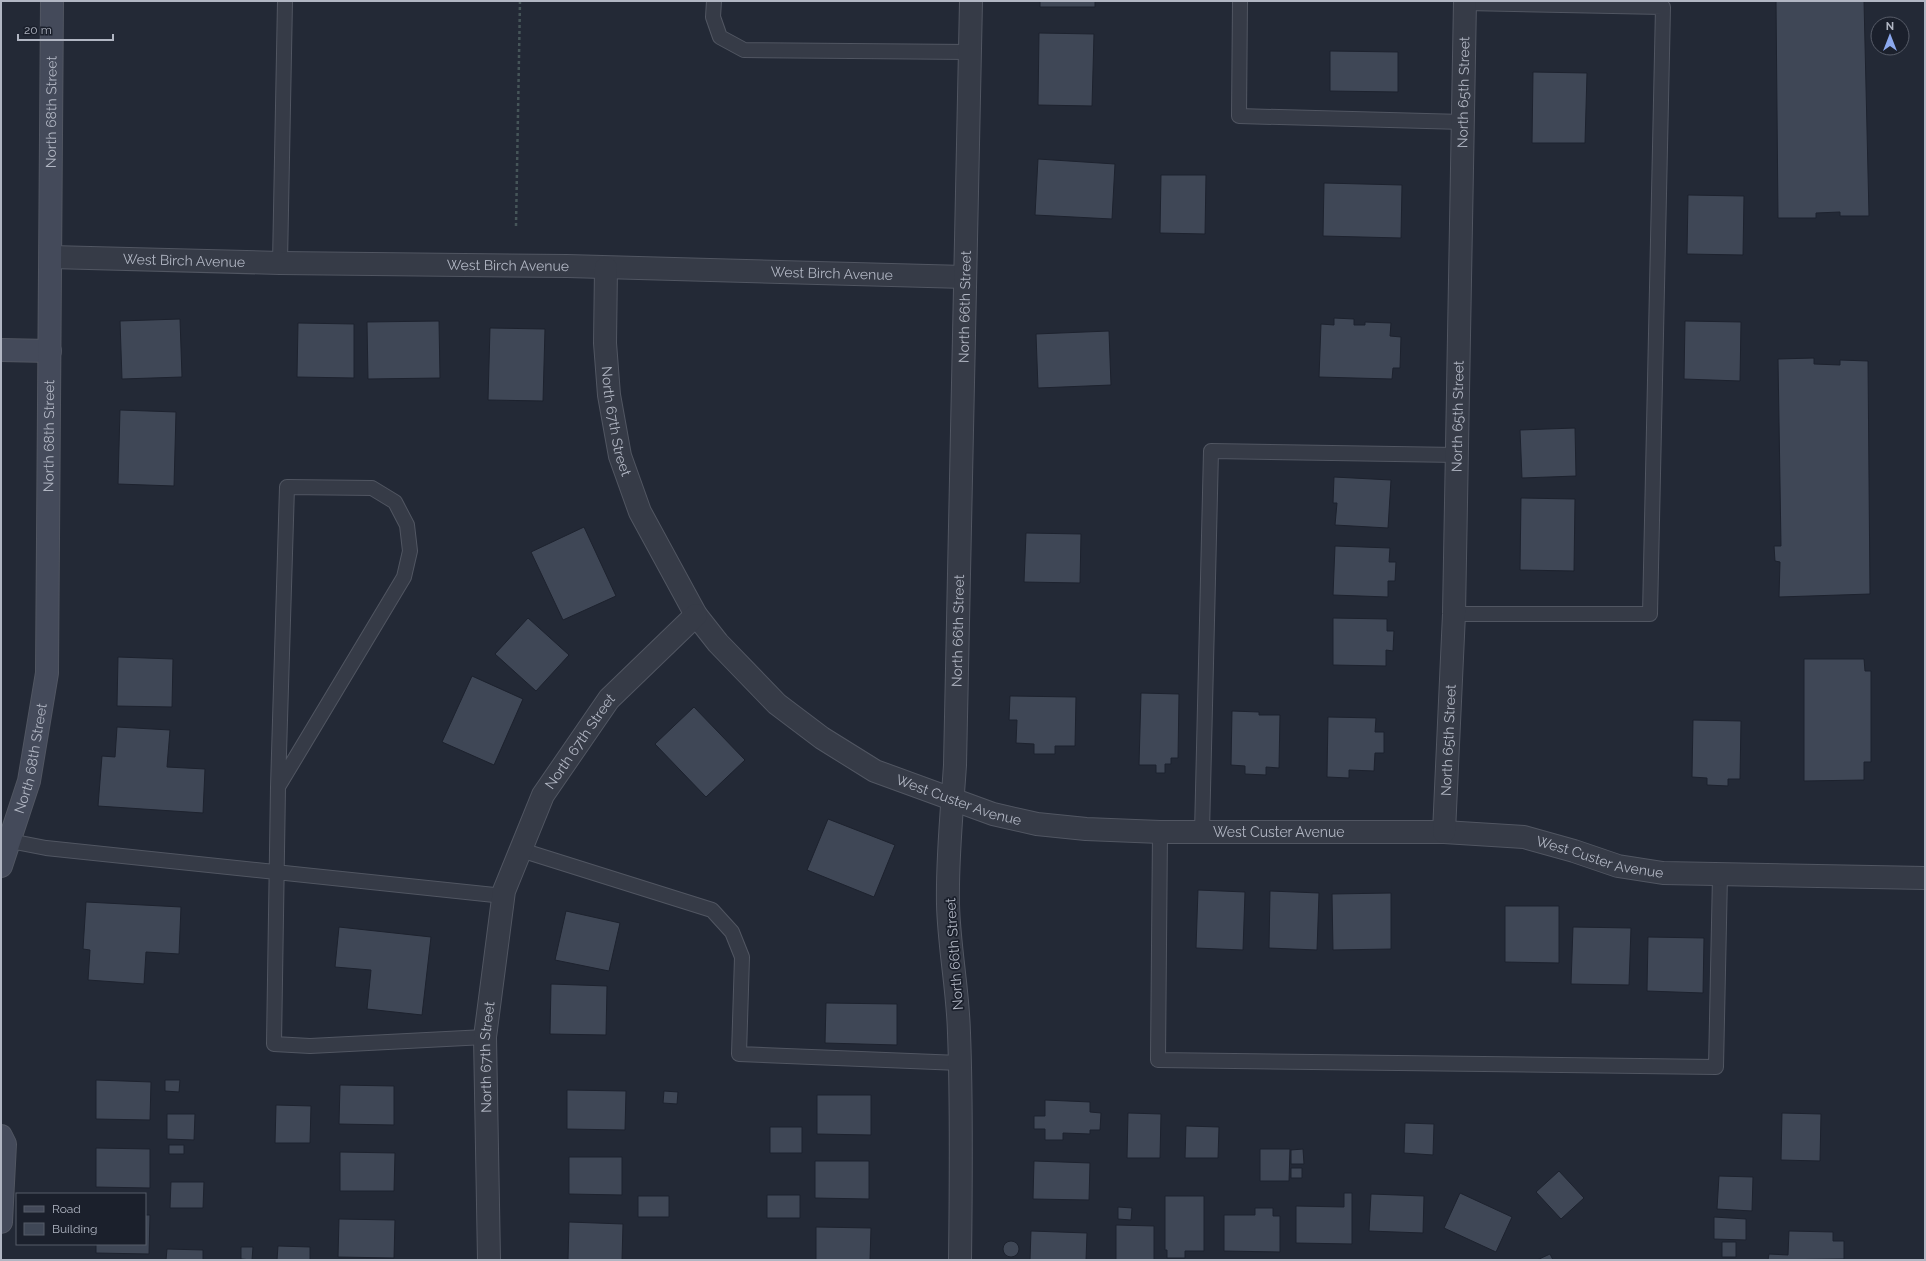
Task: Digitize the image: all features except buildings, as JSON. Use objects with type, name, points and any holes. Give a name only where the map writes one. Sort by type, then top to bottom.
[{"type":"street","name":"North 68th Street","points":[[1,866],[29,780],[47,673],[52,1]]},
{"type":"street","name":"North 66th Street","points":[[960,1260],[962,1110],[959,1020],[948,904],[955,765],[971,1]]},
{"type":"street","name":"North 65th Street","points":[[1444,832],[1454,614],[1465,2]]},
{"type":"street","name":"West Birch Avenue","points":[[51,257],[965,277]]},
{"type":"street","name":"North 67th Street","points":[[489,1260],[486,1037],[504,896],[543,795],[609,699],[696,615],[640,512],[620,456],[609,395],[605,343],[606,268]]},
{"type":"street","points":[[1,350],[50,351]]},
{"type":"street","name":"West Custer Avenue","points":[[696,615],[718,643],[777,704],[822,738],[875,770],[993,814],[1037,824],[1160,832],[1202,833],[1444,832],[1524,837],[1574,851],[1618,866],[1663,873],[1925,878]]},
{"type":"street","points":[[1,1136],[5,1144],[1,1222]]},
{"type":"lane","points":[[280,263],[285,1]]},
{"type":"lane","points":[[714,1],[713,17],[720,38],[744,50],[970,52]]},
{"type":"lane","points":[[1240,1],[1239,116],[1462,122]]},
{"type":"lane","points":[[1454,614],[1650,614],[1663,7],[1465,2]]},
{"type":"lane","points":[[1202,833],[1211,451],[1457,455]]},
{"type":"lane","points":[[278,787],[404,577],[410,551],[407,525],[395,502],[372,488],[287,487],[278,787],[276,871],[274,1044],[310,1046],[486,1037]]},
{"type":"lane","points":[[1160,832],[1158,1060],[1716,1067],[1720,875]]},
{"type":"lane","points":[[10,841],[46,848],[504,896]]},
{"type":"lane","points":[[521,850],[712,910],[732,932],[742,957],[738,1054],[960,1063]]},
{"type":"path","points":[[516,226],[520,1]]}]
